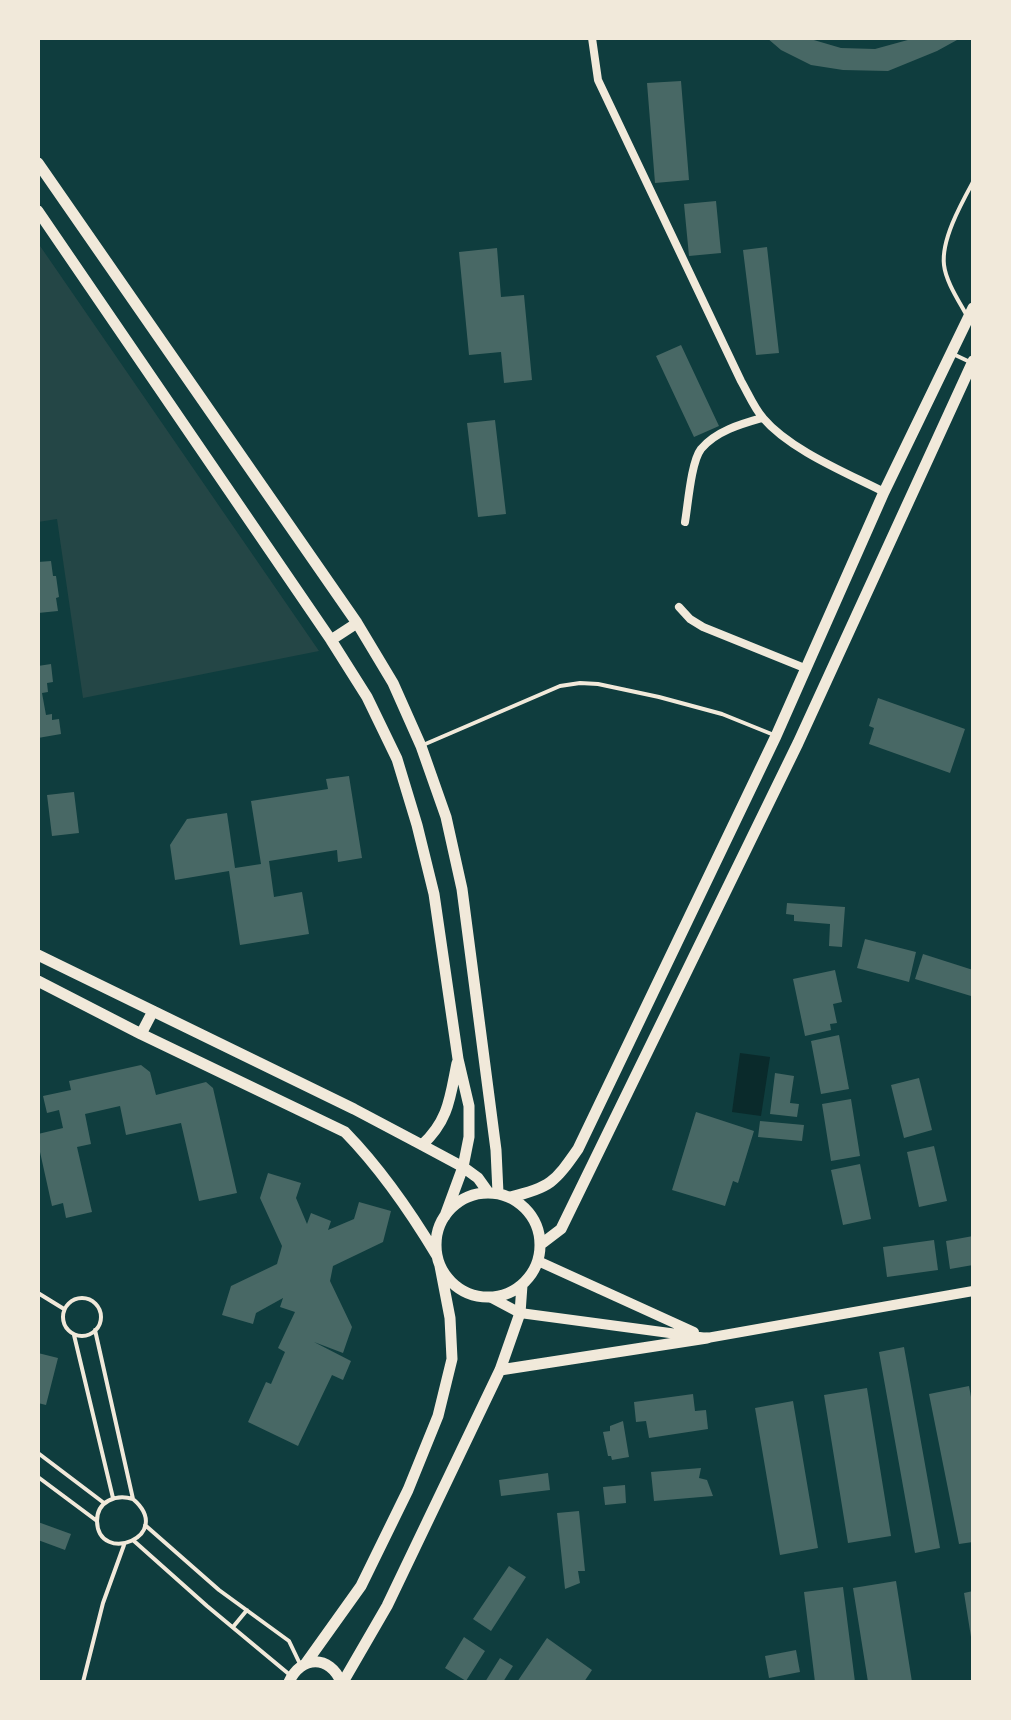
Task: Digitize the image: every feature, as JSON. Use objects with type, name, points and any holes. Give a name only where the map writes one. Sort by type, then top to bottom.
[{"type":"main road","points":[[38,163],[357,623],[393,683],[421,746],[446,817],[462,889],[499,1194]]},
{"type":"main road","points":[[38,211],[367,697],[397,759],[434,894],[458,1059],[469,1106],[469,1137],[463,1167],[437,1232],[436,1244],[450,1318],[452,1359],[438,1416],[408,1490],[361,1586],[290,1679]]},
{"type":"main road","points":[[445,1216],[456,1203],[471,1195],[540,1190],[562,1173],[578,1149],[776,736],[884,492],[971,313]]},
{"type":"main road","points":[[540,1245],[561,1229],[798,743],[973,362]]},
{"type":"main road","points":[[331,640],[357,623]]},
{"type":"main road","points":[[38,955],[354,1109],[463,1167],[499,1194],[523,1205],[538,1230],[540,1245],[532,1274],[507,1294],[490,1297],[478,1296],[455,1286],[404,1202],[370,1157],[345,1132],[38,981]]},
{"type":"main road","points":[[141,1034],[153,1011]]},
{"type":"main road","points":[[422,1145],[435,1133],[448,1111],[458,1059]]},
{"type":"main road","points":[[303,1665],[324,1663],[342,1682],[387,1606],[500,1370],[520,1313],[522,1285]]},
{"type":"main road","points":[[500,1370],[707,1338]]},
{"type":"street","points":[[592,38],[598,80],[741,381],[762,418],[802,449],[884,492]]},
{"type":"street","points":[[685,522],[700,450],[734,426],[762,418]]},
{"type":"street","points":[[679,607],[703,627],[807,669]]},
{"type":"street","points":[[538,1261],[707,1338]]},
{"type":"street","points":[[490,1297],[520,1313],[707,1338],[973,1291]]},
{"type":"lane","points":[[971,313],[954,292],[944,265],[946,241],[973,182]]},
{"type":"lane","points":[[950,353],[973,362]]},
{"type":"lane","points":[[421,746],[560,686],[580,683],[659,697],[722,714],[776,736]]},
{"type":"lane","points":[[38,1293],[64,1309]]},
{"type":"lane","points":[[74,1299],[89,1299],[100,1309],[101,1317],[95,1330],[82,1336],[68,1331],[64,1324],[64,1309],[74,1299]]},
{"type":"lane","points":[[95,1330],[133,1499]]},
{"type":"lane","points":[[74,1335],[113,1498]]},
{"type":"lane","points":[[38,1453],[104,1503]]},
{"type":"lane","points":[[38,1466],[45,1458]]},
{"type":"lane","points":[[38,1477],[97,1521]]},
{"type":"lane","points":[[123,1496],[133,1499],[140,1506],[145,1525],[134,1541],[115,1544],[99,1531],[99,1511],[104,1503],[113,1498],[123,1496]]},
{"type":"lane","points":[[145,1525],[219,1590],[289,1641],[303,1665]]},
{"type":"lane","points":[[134,1541],[290,1679]]},
{"type":"lane","points":[[83,1682],[103,1603],[124,1545]]},
{"type":"lane","points":[[233,1627],[247,1610]]},
{"type":"shaded area","points":[[38,243],[319,651],[83,698],[57,519],[38,522]]},
{"type":"shaded area","points":[[740,1053],[770,1057],[761,1116],[732,1112]]},
{"type":"building","points":[[767,38],[807,38],[841,48],[875,49],[915,38],[957,40],[888,71],[843,70],[811,65],[781,50]]},
{"type":"building","points":[[681,81],[689,180],[655,183],[647,83]]},
{"type":"building","points":[[716,201],[721,253],[689,256],[684,204]]},
{"type":"building","points":[[767,247],[779,353],[756,355],[743,250]]},
{"type":"building","points":[[497,248],[501,297],[524,295],[532,380],[504,383],[501,352],[469,355],[459,252]]},
{"type":"building","points":[[681,345],[719,426],[694,437],[656,356]]},
{"type":"building","points":[[495,420],[506,514],[478,517],[467,423]]},
{"type":"building","points":[[51,561],[59,597],[56,598],[58,611],[38,613],[38,562]]},
{"type":"building","points":[[51,664],[53,682],[47,683],[48,692],[42,693],[46,715],[52,714],[52,720],[59,719],[61,734],[38,738],[38,666]]},
{"type":"building","points":[[878,698],[965,729],[950,773],[869,744],[874,728],[869,726]]},
{"type":"building","points":[[349,776],[362,858],[338,862],[337,850],[269,861],[274,897],[302,892],[309,934],[240,945],[229,871],[175,880],[170,845],[187,819],[227,813],[235,868],[261,864],[251,801],[328,789],[326,779]]},
{"type":"building","points":[[74,792],[79,833],[52,836],[47,795]]},
{"type":"building","points":[[787,903],[845,907],[842,947],[829,946],[830,924],[794,921],[794,915],[786,914]]},
{"type":"building","points":[[865,939],[916,952],[909,982],[857,968]]},
{"type":"building","points":[[923,954],[973,970],[971,996],[915,979]]},
{"type":"building","points":[[835,970],[842,1002],[833,1004],[837,1023],[830,1024],[831,1030],[805,1036],[793,979]]},
{"type":"building","points":[[839,1035],[849,1089],[821,1094],[811,1041]]},
{"type":"building","points":[[141,1065],[150,1072],[156,1095],[206,1082],[213,1088],[237,1193],[199,1201],[181,1123],[126,1135],[120,1106],[85,1114],[91,1144],[77,1147],[92,1212],[66,1218],[63,1203],[52,1206],[38,1143],[38,1134],[63,1128],[59,1110],[47,1113],[43,1096],[71,1090],[69,1081]]},
{"type":"building","points":[[775,1073],[794,1076],[790,1103],[799,1104],[797,1117],[770,1114]]},
{"type":"building","points":[[919,1078],[932,1130],[904,1138],[891,1085]]},
{"type":"building","points":[[851,1099],[860,1156],[831,1161],[822,1104]]},
{"type":"building","points":[[696,1112],[754,1131],[738,1183],[733,1181],[725,1206],[672,1190]]},
{"type":"building","points":[[760,1121],[804,1125],[802,1141],[758,1137]]},
{"type":"building","points":[[934,1146],[947,1201],[919,1207],[907,1152]]},
{"type":"building","points":[[860,1164],[871,1219],[843,1225],[831,1170]]},
{"type":"building","points":[[268,1173],[301,1183],[296,1198],[307,1224],[311,1213],[331,1221],[328,1230],[354,1219],[359,1202],[391,1211],[383,1242],[333,1266],[330,1281],[352,1327],[343,1353],[314,1342],[351,1361],[343,1380],[332,1375],[298,1446],[248,1422],[266,1382],[271,1384],[285,1352],[278,1348],[295,1312],[280,1307],[283,1298],[256,1313],[253,1324],[222,1315],[231,1286],[277,1264],[282,1246],[260,1198]]},
{"type":"building","points":[[973,1236],[973,1265],[950,1269],[946,1241]]},
{"type":"building","points":[[934,1240],[938,1270],[887,1277],[883,1247]]},
{"type":"building","points":[[904,1347],[940,1548],[915,1553],[879,1352]]},
{"type":"building","points":[[38,1353],[58,1358],[46,1405],[38,1403]]},
{"type":"building","points":[[969,1386],[973,1408],[973,1542],[959,1544],[929,1394]]},
{"type":"building","points":[[867,1388],[891,1536],[848,1543],[824,1395]]},
{"type":"building","points":[[693,1394],[695,1411],[706,1410],[708,1429],[649,1438],[646,1421],[636,1422],[634,1402]]},
{"type":"building","points":[[793,1401],[818,1548],[780,1555],[755,1408]]},
{"type":"building","points":[[623,1421],[629,1457],[612,1460],[608,1456],[603,1432],[610,1431],[610,1426]]},
{"type":"building","points":[[701,1468],[699,1478],[707,1480],[713,1496],[654,1501],[651,1472]]},
{"type":"building","points":[[548,1473],[550,1490],[501,1496],[499,1480]]},
{"type":"building","points":[[625,1485],[626,1503],[605,1505],[603,1487]]},
{"type":"building","points":[[579,1511],[585,1571],[578,1571],[580,1583],[565,1589],[557,1513]]},
{"type":"building","points":[[38,1522],[71,1534],[65,1550],[38,1540]]},
{"type":"building","points":[[509,1566],[526,1577],[491,1631],[473,1619]]},
{"type":"building","points":[[896,1581],[912,1682],[868,1682],[853,1588]]},
{"type":"building","points":[[843,1587],[855,1682],[815,1682],[804,1592]]},
{"type":"building","points":[[973,1591],[973,1637],[971,1637],[964,1593]]},
{"type":"building","points":[[464,1637],[485,1651],[466,1681],[445,1668]]},
{"type":"building","points":[[547,1638],[592,1670],[584,1682],[517,1682]]},
{"type":"building","points":[[796,1650],[800,1672],[769,1678],[765,1656]]},
{"type":"building","points":[[500,1658],[513,1666],[503,1682],[485,1682]]}]
